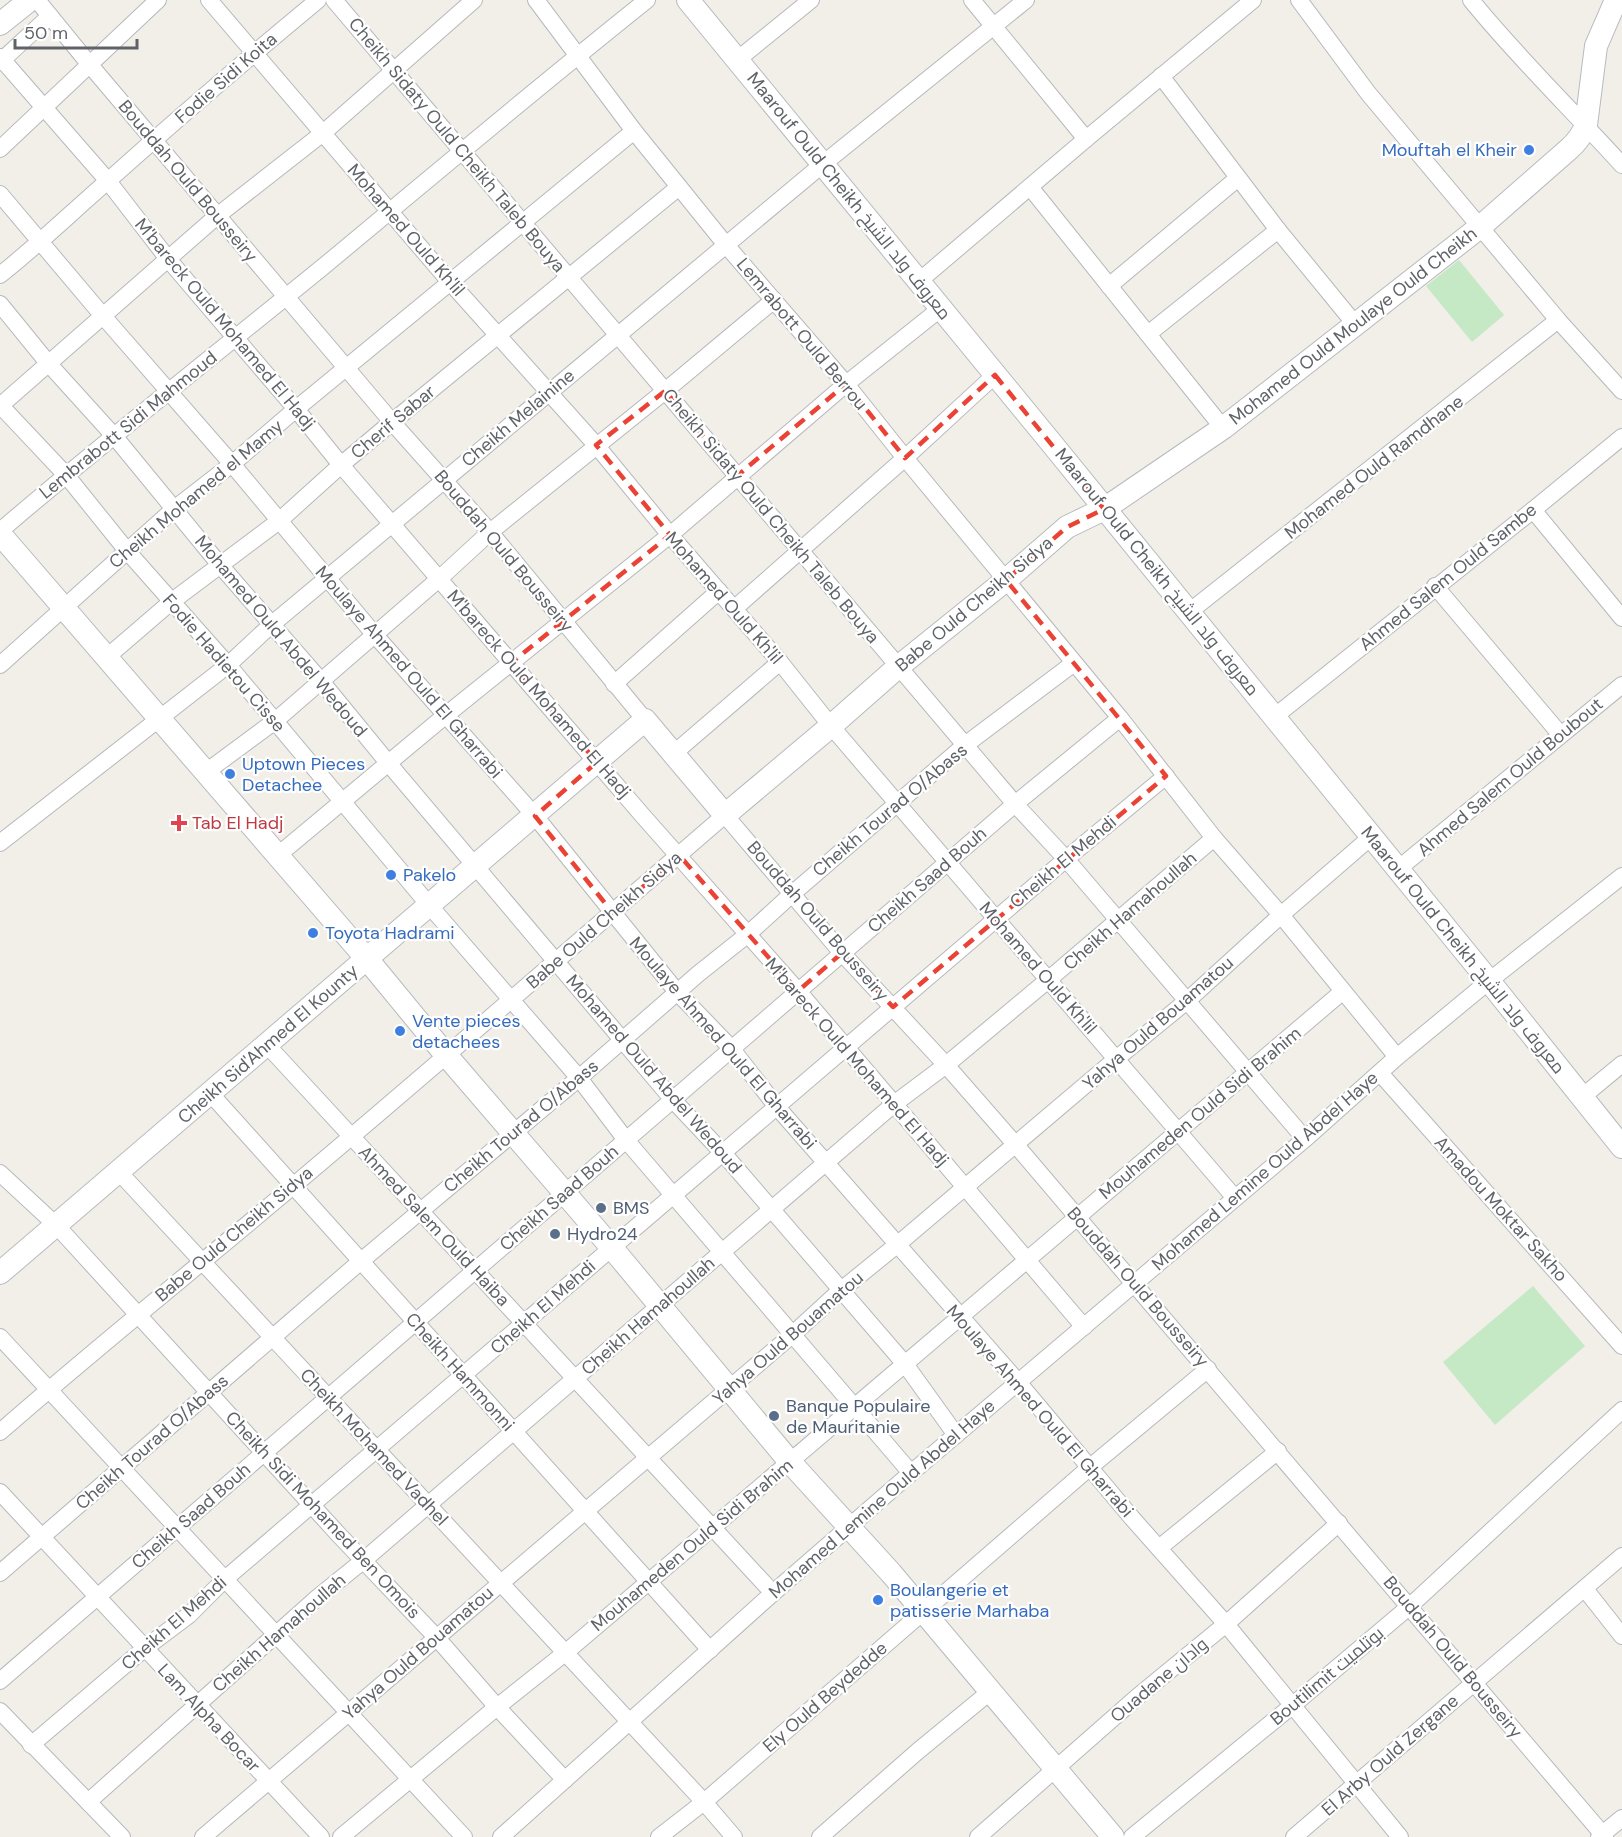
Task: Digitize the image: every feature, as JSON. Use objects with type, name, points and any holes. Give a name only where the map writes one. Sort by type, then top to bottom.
[{"type":"street","points":[[0,24],[30,0]]},
{"type":"street","name":"Bouddah Ould Bousseiry","points":[[37,0],[346,368],[490,532],[614,684],[842,953],[946,1065],[1015,1144],[1340,1523],[1603,1836]]},
{"type":"street","points":[[0,149],[158,0]]},
{"type":"street","name":"Mohamed Ould Kh'lil","points":[[209,0],[450,282],[596,445],[669,535],[735,608],[831,726],[1235,1198]]},
{"type":"street","name":"Fodie Sidi Koita","points":[[0,275],[41,242],[254,53],[318,0]]},
{"type":"street","name":"Cheikh Sidaty Ould Cheikh Taleb Bouya","points":[[334,0],[898,667],[1188,1000],[1305,1139]]},
{"type":"street","points":[[0,406],[217,216],[323,132],[474,0]]},
{"type":"street","name":"Lemrabott Ould Berrou","points":[[536,0],[634,131],[726,245],[846,384],[1120,718],[1214,838],[1281,915],[1397,1058]]},
{"type":"street","name":"Lembrabott Sidi Mahmoud","points":[[0,533],[169,390],[236,338],[578,54],[647,0]]},
{"type":"street","name":"Maarouf Ould Cheikh معروف ولد الشيخ","points":[[688,0],[1189,612],[1622,1148]]},
{"type":"street","points":[[737,60],[811,0]]},
{"type":"street","points":[[972,0],[1086,139]]},
{"type":"street","name":"Cheikh Melainine","points":[[0,843],[228,665],[271,625],[444,479],[822,164],[1026,0]]},
{"type":"street","points":[[918,282],[1253,0]]},
{"type":"street","points":[[1299,0],[1368,93],[1558,320],[1622,391]]},
{"type":"street","points":[[1471,0],[1522,59],[1622,165]]},
{"type":"street","points":[[1586,125],[1596,46],[1616,0]]},
{"type":"street","points":[[1,60],[50,16]]},
{"type":"street","name":"M'bareck Ould Mohamed El Hadj","points":[[1,60],[45,107],[108,181],[168,259],[341,465],[798,991],[1084,1327]]},
{"type":"street","points":[[1161,76],[1278,230],[1355,324]]},
{"type":"street","name":"Mohamed Ould Moulaye Ould Cheikh","points":[[1104,508],[1223,428],[1480,227],[1579,140],[1586,125]]},
{"type":"street","name":"Cheikh Mohamed el Mamy","points":[[0,665],[174,509],[232,464],[634,131]]},
{"type":"street","points":[[1109,286],[1238,178]]},
{"type":"street","name":"Cherif Sabar","points":[[107,657],[171,602],[279,521],[392,422],[679,187]]},
{"type":"street","points":[[1030,187],[1223,428]]},
{"type":"street","name":"Moulaye Ahmed Ould El Gharrabi","points":[[0,194],[232,464],[374,634],[535,816],[677,992],[731,1048],[777,1107],[1226,1624],[1400,1837]]},
{"type":"street","points":[[1148,334],[1278,230]]},
{"type":"street","points":[[206,772],[274,721],[490,532],[774,300]]},
{"type":"street","name":"Mohamed Ould Abdel Wedoud","points":[[0,304],[48,363],[115,437],[220,566],[321,681],[388,764],[673,1100],[723,1153],[905,1364],[956,1435]]},
{"type":"street","points":[[277,856],[446,715],[669,535],[846,384],[940,309]]},
{"type":"street","name":"Mohamed Ould Ramdhane","points":[[1189,612],[1558,320]]},
{"type":"street","points":[[735,608],[995,375]]},
{"type":"street","name":"Fodie Hadietou Cisse","points":[[0,406],[66,475],[128,552],[228,665],[511,1002],[579,1078],[626,1140],[673,1196],[911,1473]]},
{"type":"street","name":"Ahmed Salem Ould Sambe","points":[[1274,717],[1622,436]]},
{"type":"street","name":"Babe Ould Cheikh Sidya","points":[[0,1432],[511,1002],[898,667],[1006,580],[1067,527],[1104,508]]},
{"type":"street","points":[[1533,510],[1622,618]]},
{"type":"street","points":[[0,533],[367,959],[790,1462],[923,1612],[1113,1837]]},
{"type":"street","points":[[1435,586],[1560,734]]},
{"type":"street","points":[[614,684],[719,591]]},
{"type":"street","points":[[673,754],[780,662]]},
{"type":"street","name":"Cheikh Tourad O/Abass","points":[[0,1573],[361,1261],[579,1078],[621,1039],[747,935],[965,745],[1074,663]]},
{"type":"street","name":"Ahmed Salem Ould Boubout","points":[[1398,869],[1622,685]]},
{"type":"street","name":"Cheikh Saad Bouh","points":[[0,1681],[947,862],[1120,718]]},
{"type":"street","name":"Cheikh Sid'Ahmed El Kounty","points":[[0,1273],[645,720]]},
{"type":"street","name":"Cheikh El Mehdi","points":[[31,1745],[145,1648],[189,1615],[225,1579],[312,1504],[1166,776]]},
{"type":"street","name":"Yahya Ould Bouamatou","points":[[203,1837],[792,1335],[840,1290],[1188,1000],[1371,837]]},
{"type":"street","name":"Cheikh Hamahoullah","points":[[88,1802],[317,1598],[826,1162],[1048,980],[1214,838]]},
{"type":"street","points":[[1489,981],[1622,876]]},
{"type":"street","name":"Mohamed Lemine Ould Abdel Haye","points":[[501,1837],[773,1593],[911,1473],[1489,981]]},
{"type":"street","name":"Mouhameden Ould Sidi Brahim","points":[[341,1837],[496,1707],[565,1653],[1342,992]]},
{"type":"street","name":"Ahmed Salem Ould Haiba","points":[[267,1045],[773,1593]]},
{"type":"street","points":[[1582,1097],[1622,1064]]},
{"type":"street","name":"Amadou Moktar Sakho","points":[[1380,1072],[1622,1346]]},
{"type":"street","name":"Cheikh Hammonni","points":[[210,1093],[710,1650]]},
{"type":"street","name":"Cheikh Mohamed Vadhel","points":[[119,1172],[734,1837]]},
{"type":"street","name":"Cheikh Sidi Mohamed Ben Omois","points":[[0,1173],[56,1225],[565,1780]]},
{"type":"street","points":[[0,1337],[464,1837]]},
{"type":"street","name":"Ely Ould Beydedde","points":[[659,1837],[704,1802],[1089,1467],[1208,1369]]},
{"type":"street","name":"Boutilimit بوتلميت","points":[[1132,1837],[1410,1606],[1620,1416]]},
{"type":"street","points":[[1159,1548],[1278,1451]]},
{"type":"street","name":"Lam Alpha Bocar","points":[[0,1492],[321,1837]]},
{"type":"street","name":"Ouadane وادان","points":[[978,1837],[1055,1767],[1226,1624],[1340,1523]]},
{"type":"street","name":"El Arby Ould Zergane","points":[[1294,1837],[1622,1556]]},
{"type":"street","points":[[1585,1589],[1622,1636]]},
{"type":"street","points":[[820,1837],[991,1691]]},
{"type":"street","points":[[0,1711],[122,1837]]},
{"type":"street","points":[[1603,1836],[1622,1818]]},
{"type":"highlighted area","points":[[995,375],[1104,509],[1067,527],[1006,580],[1166,776],[893,1007],[842,953],[798,991],[679,855],[613,913],[535,816],[597,762],[511,663],[670,535],[596,445],[665,391],[737,476],[846,384],[905,458]]},
{"type":"green space","points":[[1459,260],[1504,315],[1472,342],[1426,286]]},
{"type":"green space","points":[[1533,1286],[1585,1346],[1495,1425],[1443,1362]]},
{"type":"place","name":"Mouftah el Kheir","points":[[1529,150]]},
{"type":"place","name":"Uptown Pieces Detachee","points":[[230,774]]},
{"type":"place","name":"Tab El Hadj","points":[[179,823]]},
{"type":"place","name":"Pakelo","points":[[391,875]]},
{"type":"place","name":"Toyota Hadrami","points":[[313,933]]},
{"type":"place","name":"Vente pieces detachees","points":[[400,1031]]},
{"type":"place","name":"BMS","points":[[601,1208]]},
{"type":"place","name":"Hydro24","points":[[555,1234]]},
{"type":"place","name":"Banque Populaire de Mauritanie","points":[[774,1416]]},
{"type":"place","name":"Boulangerie et patisserie Marhaba","points":[[878,1600]]}]
